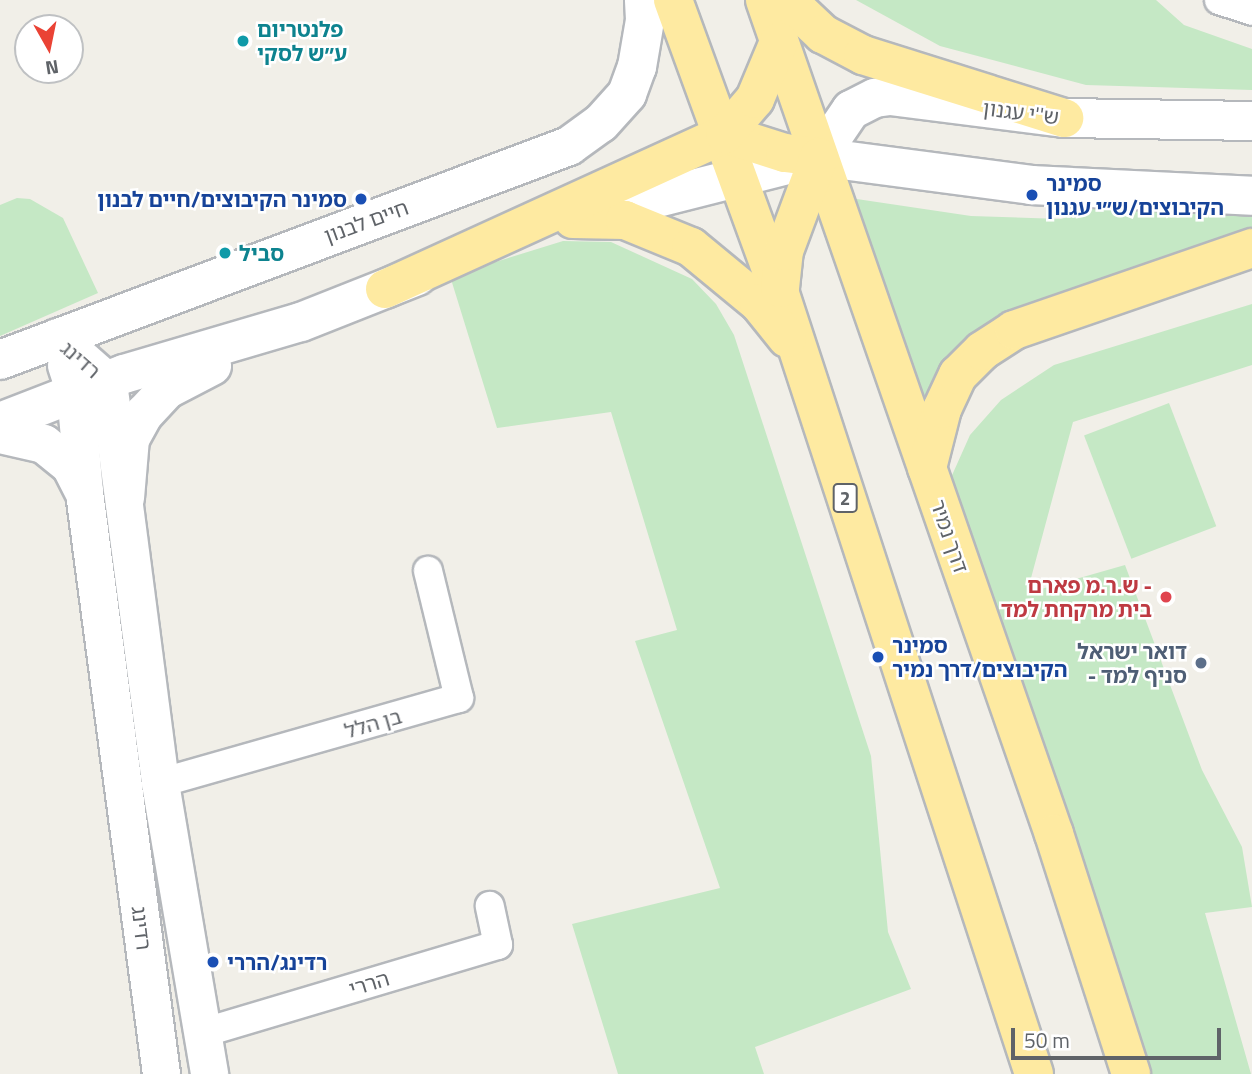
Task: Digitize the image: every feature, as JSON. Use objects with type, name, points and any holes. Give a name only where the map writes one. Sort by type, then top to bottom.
[{"type":"highway","name":"2","points":[[673,0],[725,134],[780,294],[1034,1074]]},
{"type":"highway","name":"דרך נמיר","points":[[765,0],[1054,834],[1131,1074]]},
{"type":"highway","points":[[787,0],[823,34],[863,55],[1064,118]]},
{"type":"highway","points":[[385,289],[725,134],[755,99],[779,42]]},
{"type":"highway","points":[[725,134],[785,153],[819,157],[784,250],[780,294]]},
{"type":"highway","points":[[573,219],[625,219],[691,247],[759,303],[801,362]]},
{"type":"highway","points":[[927,468],[942,409],[958,375],[982,351],[1014,330],[1252,248]]},
{"type":"main road","name":"חיים לבנון","points":[[0,360],[569,146],[601,123],[627,94],[637,67],[645,20],[644,0]]},
{"type":"main road","name":"ש''י עגנון","points":[[819,157],[837,125],[851,110],[875,98],[1064,118],[1252,121]]},
{"type":"main road","points":[[0,422],[91,388],[301,322],[573,219],[819,157],[1031,186],[1252,196]]},
{"type":"main road","points":[[125,498],[130,439],[166,390],[301,322]]},
{"type":"main road","points":[[0,434],[44,444],[71,466],[84,492]]},
{"type":"street","points":[[1219,0],[1252,11]]},
{"type":"street","name":"רדינג","points":[[57,337],[91,388],[125,498],[113,577],[161,1074]]},
{"type":"street","name":"רדינג","points":[[91,388],[84,492],[113,577],[160,783],[209,1074]]},
{"type":"street","name":"בן הלל","points":[[160,783],[459,698],[428,571]]},
{"type":"street","name":"הררי","points":[[201,1033],[498,945],[490,906]]},
{"type":"green space","points":[[856,0],[1156,0],[1184,25],[1252,49],[1252,90],[1086,85],[940,46]]},
{"type":"green space","points":[[17,198],[30,199],[63,218],[98,293],[0,336],[0,205]]},
{"type":"green space","points":[[850,198],[971,216],[1061,219],[1109,203],[1252,208],[1252,239],[1006,318],[920,425]]},
{"type":"green space","points":[[563,241],[611,242],[692,279],[716,304],[734,335],[871,756],[888,932],[911,989],[755,1047],[764,1074],[618,1074],[572,924],[720,888],[635,641],[677,630],[611,412],[497,428],[450,276]]},
{"type":"green space","points":[[1252,304],[1252,365],[1073,422],[1027,593],[1125,565],[1202,770],[1242,847],[1252,907],[1205,913],[1251,1074],[1146,1074],[949,482],[970,435],[1001,400],[1054,365]]},
{"type":"green space","points":[[1169,403],[1216,526],[1131,559],[1084,436]]},
{"type":"place","name":"פלנטריום ע״ש לסקי","points":[[243,41]]},
{"type":"place","name":"סמינר הקיבוצים/ש״י עגנון","points":[[1032,195]]},
{"type":"place","name":"סמינר הקיבוצים/חיים לבנון","points":[[361,199]]},
{"type":"place","name":"סביל","points":[[225,253]]},
{"type":"place","name":"ש.ר.מ פארם - בית מרקחת למד","points":[[1166,597]]},
{"type":"place","name":"סמינר הקיבוצים/דרך נמיר","points":[[878,657]]},
{"type":"place","name":"דואר ישראל - סניף למד","points":[[1201,663]]},
{"type":"place","name":"רדינג/הררי","points":[[213,962]]}]
